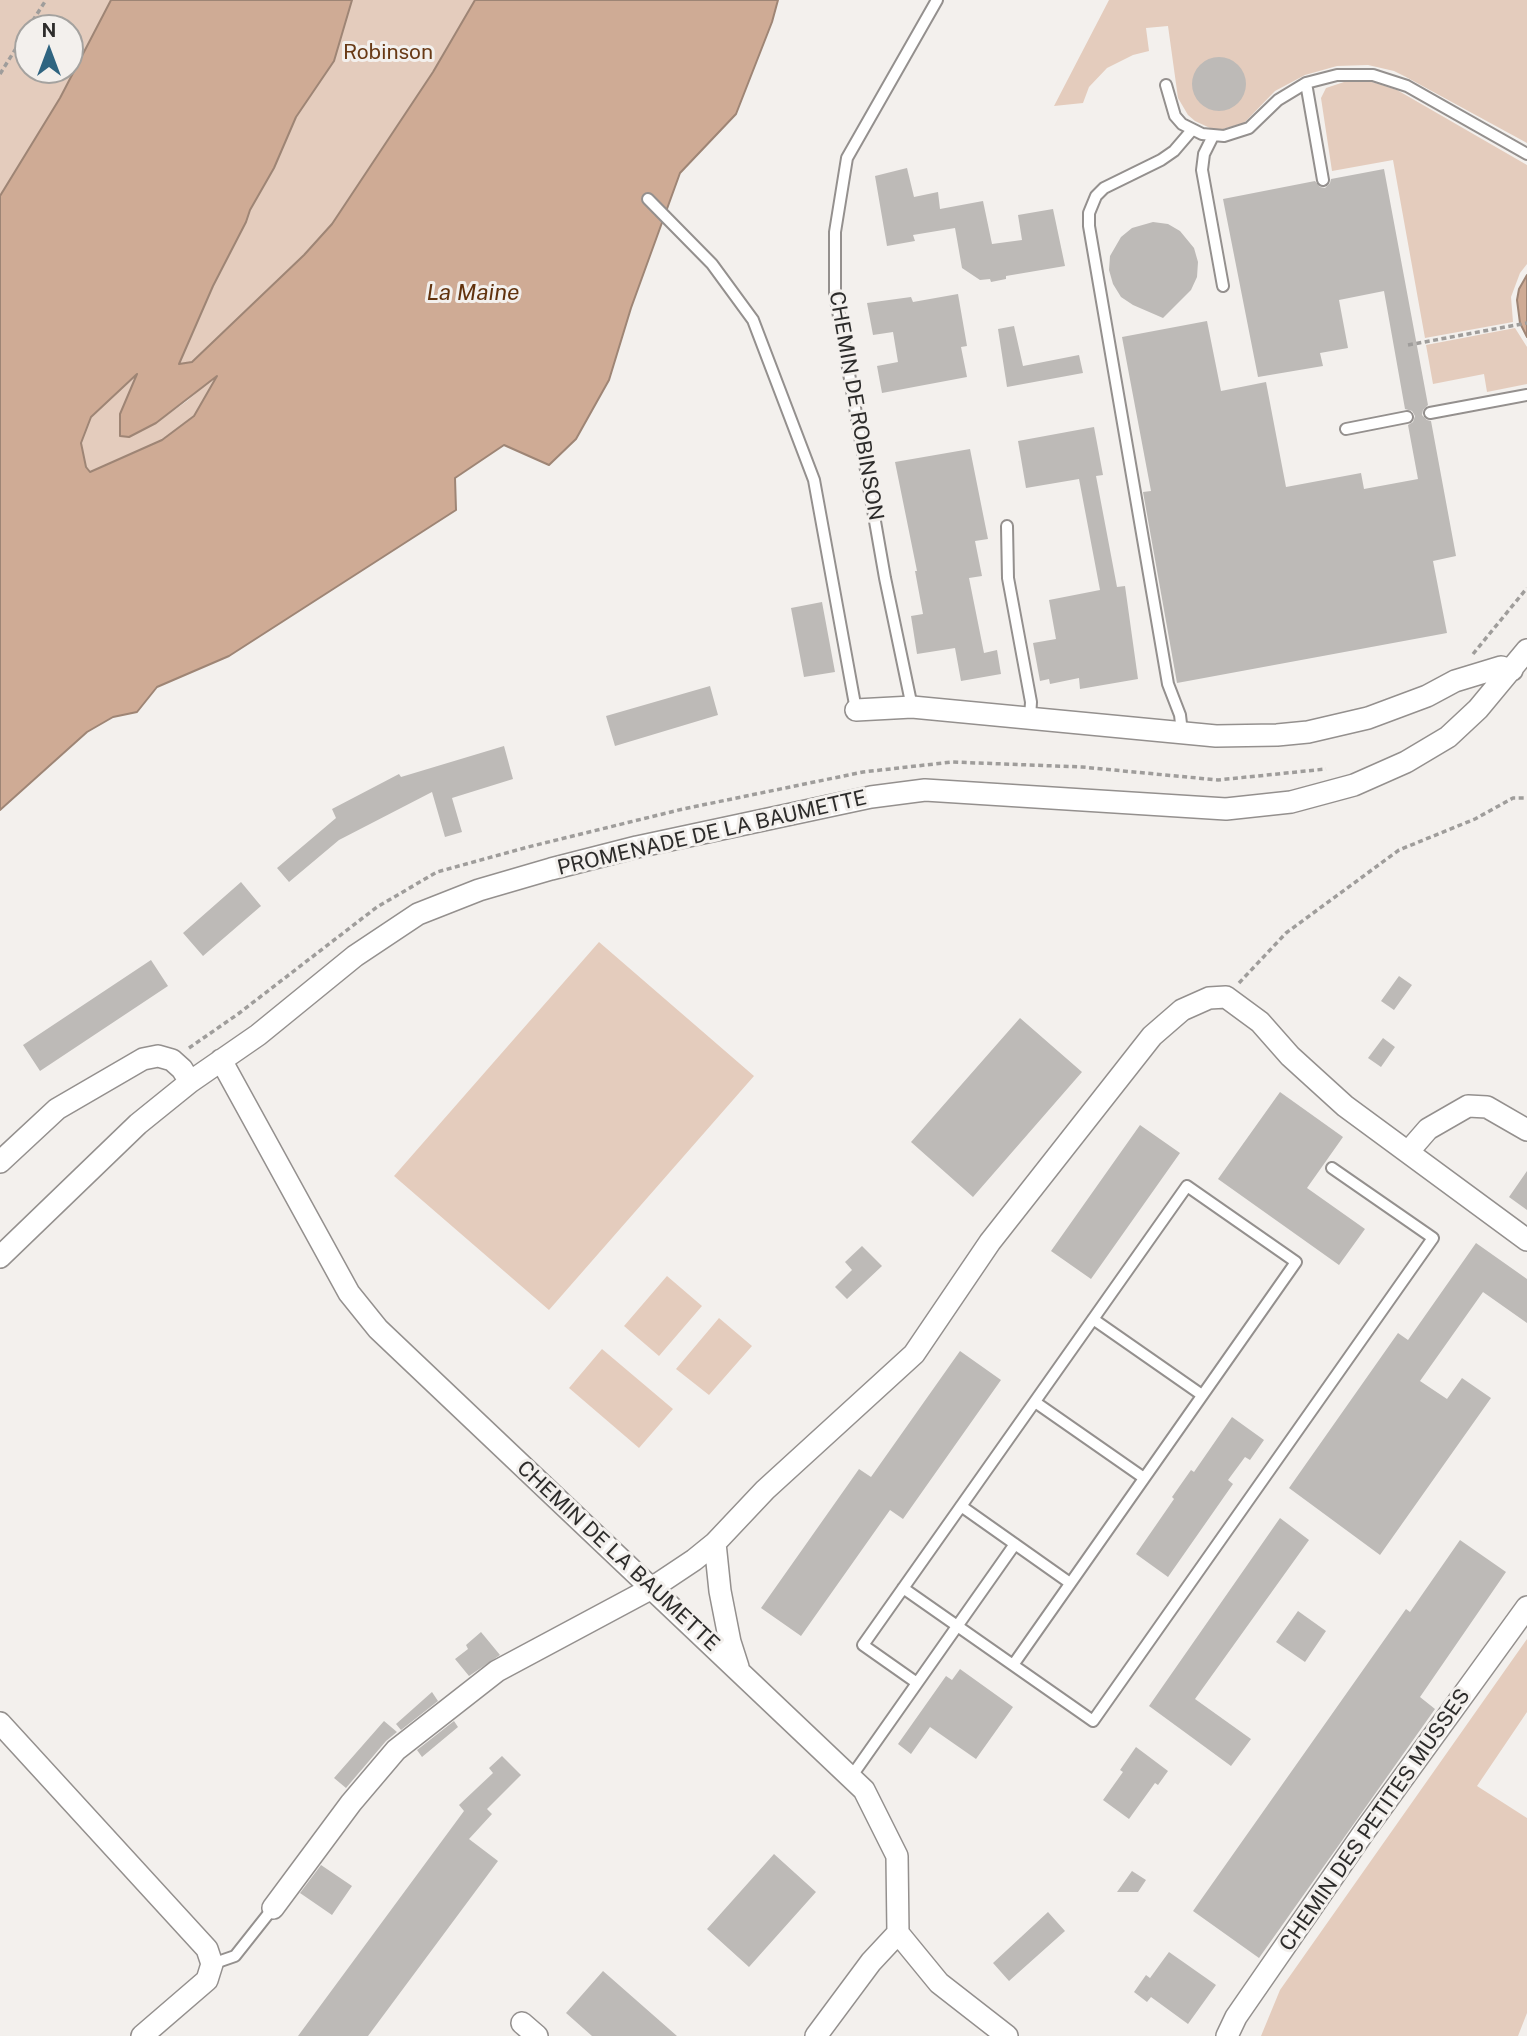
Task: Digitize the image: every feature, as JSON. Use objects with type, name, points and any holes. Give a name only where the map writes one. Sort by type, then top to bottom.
[{"type":"street","name":"PROMENADE DE LA BAUMETTE","points":[[0,1257],[138,1124],[190,1082],[258,1035],[355,956],[418,914],[479,890],[637,847],[871,797],[925,790],[1226,809],[1291,802],[1354,785],[1406,762],[1448,737],[1484,702],[1527,650]]},
{"type":"street","points":[[856,710],[912,706],[1182,732],[1277,735],[1328,728],[1398,708],[1455,681],[1501,667],[1512,670]]},
{"type":"street","points":[[1455,681],[1472,688],[1484,702]]},
{"type":"street","points":[[273,1908],[351,1803],[396,1749],[497,1671],[652,1588],[715,1543],[765,1490],[914,1354],[990,1242],[1152,1036],[1182,1010],[1209,998],[1226,997],[1260,1022],[1290,1056],[1345,1106],[1527,1241]]},
{"type":"street","points":[[0,1163],[57,1109],[143,1059],[158,1056],[172,1060],[178,1064],[190,1082]]},
{"type":"street","name":"CHEMIN DE LA BAUMETTE","points":[[221,1060],[349,1293],[378,1329],[864,1790],[897,1856],[898,1933]]},
{"type":"street","points":[[1408,1152],[1428,1129],[1468,1106],[1487,1107],[1527,1130]]},
{"type":"street","points":[[715,1543],[720,1591],[730,1642],[740,1672]]},
{"type":"street","name":"CHEMIN DES PETITES MUSSES","points":[[1227,2036],[1236,2017],[1366,1829],[1527,1607]]},
{"type":"street","points":[[0,1723],[210,1956],[207,1980],[142,2036]]},
{"type":"street","points":[[816,2036],[871,1962],[898,1933],[939,1983],[1007,2036]]},
{"type":"lane","name":"CHEMIN DE ROBINSON","points":[[912,706],[885,578],[835,293],[835,232],[847,158],[937,0]]},
{"type":"lane","points":[[1166,85],[1175,116],[1192,130],[1213,136],[1237,134],[1249,128],[1279,100],[1306,83],[1321,78],[1355,73],[1390,79],[1527,154]]},
{"type":"lane","points":[[1306,83],[1322,180]]},
{"type":"lane","points":[[1182,732],[1180,715],[1168,684],[1088,213],[1096,196],[1104,188],[1161,160],[1174,151],[1192,130]]},
{"type":"lane","points":[[1213,136],[1204,154],[1202,170],[1223,286]]},
{"type":"lane","points":[[648,199],[712,264],[753,320],[814,480],[856,710]]},
{"type":"lane","points":[[1430,413],[1527,395]]},
{"type":"lane","points":[[1346,429],[1407,417]]},
{"type":"lane","points":[[1007,526],[1009,578],[1031,702],[1030,718]]},
{"type":"lane","points":[[903,1588],[1093,1721],[1433,1238],[1332,1168]]},
{"type":"lane","points":[[917,1683],[863,1645],[1187,1186],[1296,1262],[1013,1665]]},
{"type":"lane","points":[[1093,1319],[1202,1395]]},
{"type":"lane","points":[[1035,1402],[1144,1478]]},
{"type":"lane","points":[[961,1506],[1070,1583]]},
{"type":"lane","points":[[851,1777],[1015,1544]]},
{"type":"lane","points":[[210,1956],[235,1956],[273,1908]]},
{"type":"path","points":[[0,74],[14,51]]},
{"type":"path","points":[[1408,345],[1527,323]]},
{"type":"path","points":[[1455,681],[1469,659],[1527,588]]},
{"type":"path","points":[[1226,997],[1286,933],[1399,850],[1475,819],[1513,798],[1527,798]]},
{"type":"green space","points":[[0,0],[111,0],[84,52],[84,14],[14,14],[14,84],[67,84],[0,196]]},
{"type":"green space","name":"Robinson","points":[[352,0],[475,0],[433,72],[332,224],[304,255],[192,362],[178,364],[250,210],[274,168],[296,117],[334,61]]},
{"type":"green space","points":[[1109,0],[1527,0],[1527,143],[1394,71],[1368,65],[1337,66],[1305,75],[1275,91],[1244,123],[1212,129],[1188,115],[1178,98],[1168,26],[1146,28],[1149,51],[1133,55],[1107,68],[1089,87],[1083,103],[1054,106]],"holes":[[[1215,63],[1231,67],[1240,81],[1235,97],[1224,104],[1208,102],[1198,87],[1202,71]]]},
{"type":"green space","points":[[1347,81],[1372,82],[1397,90],[1527,165],[1527,264],[1520,273],[1511,297],[1513,322],[1425,338],[1393,160],[1332,171],[1321,98],[1326,88]]},
{"type":"green space","points":[[1515,328],[1527,347],[1527,384],[1487,392],[1484,374],[1433,384],[1426,345]]},
{"type":"green space","points":[[138,372],[120,414],[129,437],[156,423],[218,374],[194,416],[162,440],[90,473],[86,467],[81,443],[91,417]]},
{"type":"green space","points":[[599,942],[754,1076],[549,1310],[394,1176]]},
{"type":"green space","points":[[667,1276],[702,1306],[659,1356],[624,1326]]},
{"type":"green space","points":[[719,1318],[752,1346],[709,1395],[676,1369]]},
{"type":"green space","points":[[602,1349],[673,1409],[639,1448],[569,1388]]},
{"type":"green space","points":[[1527,1639],[1527,1712],[1477,1786],[1527,1818],[1527,2013],[1518,2036],[1261,2036],[1280,1990]]},
{"type":"water","name":"La Maine","points":[[111,0],[352,0],[334,61],[296,117],[274,168],[213,286],[179,364],[192,362],[304,255],[332,224],[433,72],[475,0],[778,0],[736,114],[680,173],[631,308],[609,380],[576,439],[549,465],[504,445],[455,478],[456,510],[229,656],[157,687],[137,712],[113,717],[87,732],[0,810],[0,196],[67,84],[84,84],[84,52]],"holes":[[[137,374],[120,414],[120,436],[129,437],[156,423],[217,376],[194,416],[162,440],[90,472],[86,467],[81,443],[91,417]]]},
{"type":"water","points":[[1527,275],[1527,337],[1520,323],[1517,300],[1519,289]]},
{"type":"building","points":[[1219,57],[1238,65],[1246,84],[1238,103],[1219,111],[1200,103],[1192,84],[1200,65]]},
{"type":"building","points":[[907,168],[914,197],[938,192],[940,209],[983,201],[992,244],[1022,240],[1018,215],[1053,209],[1065,266],[1006,276],[1006,279],[991,282],[990,279],[980,280],[962,268],[955,228],[913,235],[915,241],[887,246],[875,176]]},
{"type":"building","points":[[1384,169],[1428,405],[1422,415],[1431,421],[1456,556],[1433,561],[1447,633],[1177,683],[1143,492],[1151,491],[1122,337],[1207,321],[1221,391],[1266,382],[1286,487],[1361,473],[1364,489],[1418,479],[1408,425],[1413,422],[1415,416],[1412,411],[1405,409],[1384,291],[1339,300],[1348,348],[1320,353],[1323,366],[1258,377],[1223,199],[1315,181],[1325,188],[1331,179]]},
{"type":"building","points":[[1153,222],[1168,224],[1180,231],[1194,248],[1198,262],[1197,277],[1191,290],[1163,318],[1121,297],[1109,270],[1110,256],[1121,237],[1132,228]]},
{"type":"building","points":[[958,294],[967,346],[961,347],[967,377],[882,393],[877,366],[898,362],[893,332],[873,335],[867,303],[911,297],[913,302]]},
{"type":"building","points":[[1014,326],[1023,366],[1079,355],[1083,373],[1007,387],[998,329]]},
{"type":"building","points":[[1094,427],[1103,475],[1096,476],[1117,587],[1125,586],[1138,679],[1080,689],[1079,678],[1050,684],[1049,679],[1040,681],[1033,643],[1056,639],[1049,600],[1100,590],[1079,479],[1026,488],[1018,441]]},
{"type":"building","points":[[970,449],[988,539],[975,541],[982,576],[969,578],[984,653],[997,650],[1001,674],[961,681],[955,648],[917,654],[911,616],[923,614],[895,462]]},
{"type":"building","points":[[822,602],[835,672],[804,677],[791,608]]},
{"type":"building","points":[[710,686],[718,715],[615,746],[606,716]]},
{"type":"building","points":[[504,746],[513,779],[452,798],[462,832],[445,837],[432,792],[339,840],[289,882],[277,868],[336,818],[332,809],[399,774],[401,777]]},
{"type":"building","points":[[241,882],[261,906],[203,956],[183,933]]},
{"type":"building","points":[[151,960],[168,986],[40,1071],[23,1045]]},
{"type":"building","points":[[1399,976],[1412,985],[1394,1010],[1381,1001]]},
{"type":"building","points":[[1020,1018],[1082,1072],[973,1197],[911,1142]]},
{"type":"building","points":[[1383,1038],[1395,1047],[1381,1067],[1368,1058]]},
{"type":"building","points":[[1280,1092],[1343,1137],[1307,1188],[1365,1229],[1339,1265],[1218,1179]]},
{"type":"building","points":[[1140,1125],[1180,1153],[1091,1279],[1051,1251]]},
{"type":"building","points":[[1527,1171],[1527,1210],[1509,1197]]},
{"type":"building","points":[[1476,1243],[1527,1279],[1527,1323],[1483,1292],[1420,1381],[1447,1399],[1462,1378],[1491,1398],[1380,1555],[1289,1488],[1398,1333],[1408,1340]]},
{"type":"building","points":[[862,1246],[882,1266],[847,1299],[835,1287],[852,1270],[845,1262]]},
{"type":"building","points":[[960,1351],[1001,1380],[903,1519],[890,1510],[801,1636],[761,1608],[859,1469],[871,1477]]},
{"type":"building","points":[[1232,1417],[1264,1440],[1250,1460],[1245,1457],[1228,1480],[1233,1484],[1168,1577],[1136,1554],[1174,1499],[1172,1497],[1191,1470],[1194,1472]]},
{"type":"building","points":[[1280,1518],[1309,1540],[1195,1699],[1251,1739],[1231,1766],[1149,1706]]},
{"type":"building","points":[[1460,1540],[1506,1572],[1420,1697],[1435,1709],[1259,1958],[1193,1911],[1406,1609],[1410,1612]]},
{"type":"building","points":[[1298,1611],[1326,1631],[1305,1662],[1276,1642]]},
{"type":"building","points":[[481,1632],[500,1655],[469,1676],[455,1659],[468,1649],[466,1645]]},
{"type":"building","points":[[960,1669],[1013,1707],[976,1759],[930,1727],[911,1754],[898,1744],[946,1676],[952,1680]]},
{"type":"building","points":[[432,1692],[438,1701],[401,1730],[396,1724]]},
{"type":"building","points":[[384,1721],[397,1732],[346,1788],[334,1778]]},
{"type":"building","points":[[454,1721],[458,1727],[422,1757],[417,1750]]},
{"type":"building","points":[[1136,1747],[1168,1771],[1158,1785],[1155,1783],[1129,1819],[1103,1800],[1123,1772],[1120,1770]]},
{"type":"building","points":[[502,1756],[521,1775],[487,1809],[492,1814],[469,1839],[498,1861],[368,2036],[298,2036],[464,1811],[459,1805],[493,1773],[489,1768]]},
{"type":"building","points":[[774,1854],[816,1892],[749,1967],[707,1929]]},
{"type":"building","points":[[321,1865],[352,1886],[332,1915],[300,1893]]},
{"type":"building","points":[[1132,1871],[1146,1880],[1138,1892],[1117,1892]]},
{"type":"building","points":[[1048,1912],[1065,1931],[1009,1981],[993,1963]]},
{"type":"building","points":[[1169,1952],[1216,1985],[1188,2024],[1151,1997],[1147,2002],[1134,1992],[1146,1975],[1150,1978]]},
{"type":"building","points":[[603,1971],[677,2036],[592,2036],[566,2013]]}]
